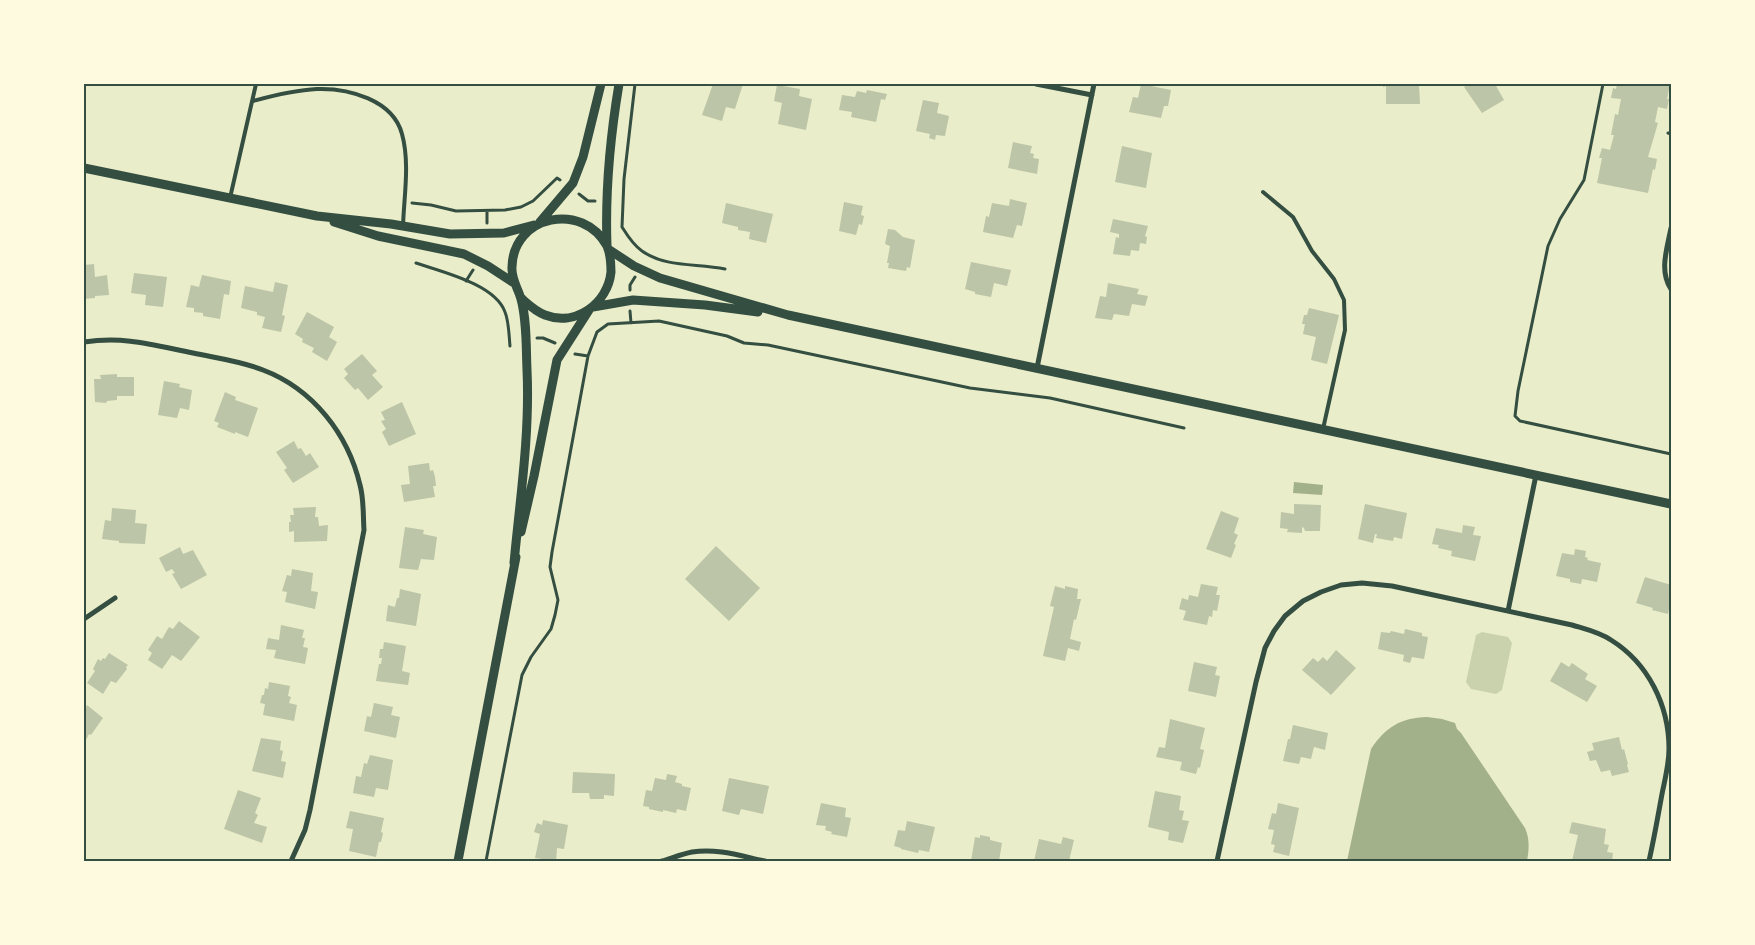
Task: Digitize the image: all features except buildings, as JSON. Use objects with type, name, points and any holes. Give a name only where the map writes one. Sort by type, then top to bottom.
[{"type":"street","points":[[514,563],[528,417],[525,339],[521,298],[514,283],[512,267],[515,250],[524,235],[538,224],[569,187],[583,157],[600,84]]},
{"type":"street","points":[[458,861],[514,563],[534,476],[557,360],[591,308],[603,296],[610,281],[611,265],[607,248],[606,200],[612,126],[619,84]]},
{"type":"street","points":[[1036,84],[1092,95]]},
{"type":"street","points":[[1037,368],[1094,84]]},
{"type":"street","points":[[84,168],[317,216],[403,226],[450,234],[504,232],[554,218],[570,218],[585,224],[598,233],[607,248],[634,266],[660,278],[788,315],[1671,504]]},
{"type":"street","points":[[317,216],[378,236],[464,254],[488,266],[514,283]]},
{"type":"street","points":[[1671,228],[1664,265],[1665,280],[1671,289]]},
{"type":"street","points":[[521,298],[533,309],[547,316],[563,318],[578,315],[591,308],[633,300],[704,305],[788,315]]},
{"type":"street","points":[[84,342],[107,339],[131,340],[263,369],[298,388],[316,404],[342,438],[353,461],[361,486],[364,530],[310,810],[291,861]]},
{"type":"street","points":[[1508,611],[1536,475]]},
{"type":"street","points":[[1217,861],[1265,648],[1285,616],[1303,601],[1341,585],[1362,583],[1392,586],[1591,630],[1610,639],[1628,654],[1644,670],[1657,690],[1666,719],[1669,749],[1667,770],[1650,861]]},
{"type":"street","points":[[84,619],[115,598]]},
{"type":"street","points":[[662,861],[692,852],[708,851],[765,861]]},
{"type":"lane","points":[[230,198],[254,100],[256,84]]},
{"type":"lane","points":[[254,100],[292,91],[319,89],[342,91],[375,100],[396,119],[402,132],[406,152],[403,226]]},
{"type":"lane","points":[[1263,192],[1293,217],[1312,251],[1334,279],[1344,300],[1345,330],[1323,429]]},
{"type":"path","points":[[635,84],[624,179],[622,227],[641,251],[657,259],[673,263],[725,269]]},
{"type":"path","points":[[1603,84],[1584,180],[1560,218],[1548,246],[1518,392],[1515,416],[1520,421],[1671,454]]},
{"type":"path","points":[[404,202],[431,204],[456,212],[505,210],[522,207],[533,202],[556,178],[588,201],[606,200]]},
{"type":"path","points":[[416,263],[484,289],[499,301],[506,312],[510,346]]},
{"type":"path","points":[[486,861],[522,675],[531,657],[551,629],[558,600],[550,567],[588,356],[597,332],[608,324],[660,321],[728,336],[744,343],[768,345],[970,388],[1050,398],[1184,428]]},
{"type":"path","points":[[509,341],[543,338],[565,346],[572,354],[588,356]]},
{"type":"shaded area","points":[[1294,482],[1323,485],[1322,495],[1293,493]]},
{"type":"shaded area","points":[[1482,632],[1508,637],[1512,643],[1502,690],[1496,694],[1471,689],[1466,682],[1476,635]]},
{"type":"shaded area","points":[[1427,717],[1455,723],[1457,729],[1525,828],[1529,844],[1527,861],[1347,861],[1371,749],[1382,735],[1394,725],[1409,719]]}]
